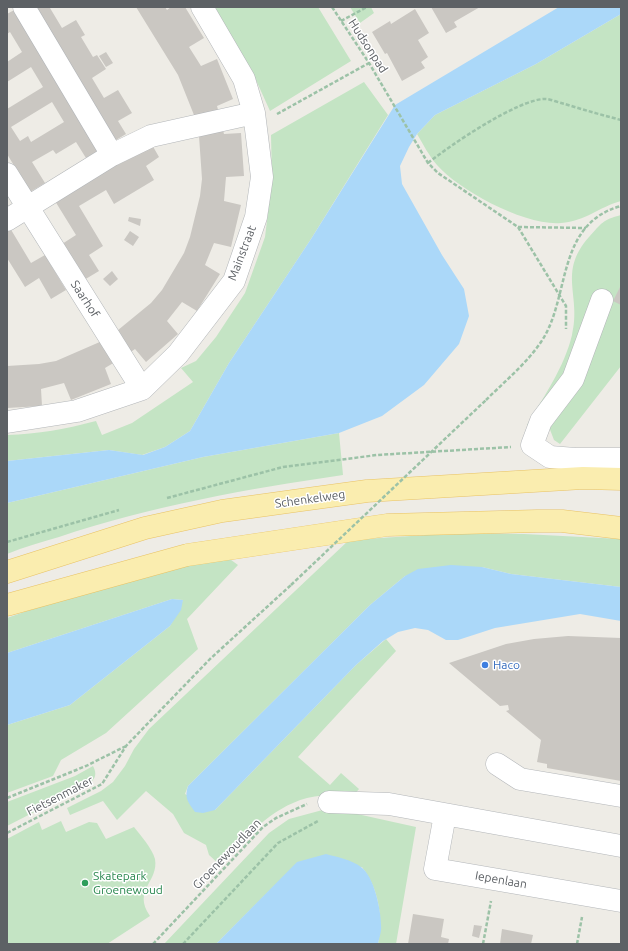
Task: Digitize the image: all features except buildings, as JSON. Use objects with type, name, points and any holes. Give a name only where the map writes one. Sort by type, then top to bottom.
[{"type":"main road","name":"Schenkelweg","points":[[7,572],[145,528],[269,504],[367,491],[583,478],[621,479]]},
{"type":"main road","points":[[7,605],[187,555],[387,525],[562,521],[621,528]]},
{"type":"street","points":[[24,7],[112,155]]},
{"type":"street","name":"Mainstraat","points":[[7,422],[77,411],[142,389],[178,354],[234,280],[256,217],[262,177],[254,113],[244,79],[202,7]]},
{"type":"street","points":[[7,220],[112,155],[151,136],[254,113]]},
{"type":"street","name":"Saarhof","points":[[7,174],[142,389]]},
{"type":"street","points":[[602,300],[573,379],[541,421],[532,445],[550,457],[575,459],[621,459]]},
{"type":"street","points":[[497,764],[520,779],[621,796]]},
{"type":"street","points":[[326,810],[389,804],[621,846]]},
{"type":"street","name":"Iepenlaan","points":[[445,815],[435,869],[621,901]]},
{"type":"path","name":"Hudsonpad","points":[[332,7],[369,63],[428,163],[438,173],[518,227]]},
{"type":"path","points":[[341,21],[367,7]]},
{"type":"path","points":[[254,113],[276,115],[369,63]]},
{"type":"path","points":[[428,163],[440,153],[481,128],[517,107],[531,101],[545,99],[621,120]]},
{"type":"path","points":[[7,798],[86,766],[126,746],[210,659],[291,585],[486,400],[541,342],[551,321],[565,268],[575,245],[586,228],[605,213],[621,206]]},
{"type":"path","points":[[518,227],[586,228]]},
{"type":"path","points":[[518,227],[566,306],[566,328],[564,335]]},
{"type":"path","name":"Fietsenmaker","points":[[7,833],[102,784],[126,746]]},
{"type":"path","name":"Groenewoudlaan","points":[[153,944],[263,827],[276,818],[304,805],[326,810]]},
{"type":"path","points":[[183,944],[278,844],[326,810]]},
{"type":"path","points":[[483,944],[494,879]]},
{"type":"path","points":[[577,944],[585,895]]},
{"type":"green space","points":[[212,7],[318,7],[351,61],[270,111],[251,69]]},
{"type":"green space","points":[[350,7],[371,7],[374,13],[360,23]]},
{"type":"green space","points":[[621,14],[621,201],[570,222],[546,222],[530,219],[512,213],[477,196],[447,175],[437,165],[417,134],[435,115],[536,64]]},
{"type":"green space","points":[[364,82],[388,115],[311,239],[229,363],[190,431],[165,447],[142,455],[109,450],[7,461],[7,435],[52,431],[96,421],[102,435],[132,423],[193,382],[181,368],[196,361],[216,337],[245,293],[265,237],[272,180],[271,135]]},
{"type":"green space","points":[[621,215],[621,366],[560,444],[554,440],[549,427],[527,425],[559,370],[572,335],[574,308],[572,273],[574,262],[579,250],[600,225]]},
{"type":"green space","points":[[339,433],[343,475],[271,486],[164,507],[94,526],[7,554],[7,503],[203,457]]},
{"type":"green space","points":[[458,533],[524,534],[621,539],[621,587],[511,574],[482,567],[405,576],[370,605],[188,786],[185,794],[215,810],[356,665],[386,639],[396,651],[298,757],[330,785],[341,773],[359,789],[354,795],[330,795],[307,798],[281,809],[259,825],[220,865],[209,855],[206,845],[184,833],[173,814],[146,791],[117,820],[103,801],[70,815],[67,808],[101,791],[113,782],[149,729],[349,540]]},
{"type":"green space","points":[[227,557],[238,565],[187,619],[198,649],[106,733],[61,760],[53,776],[7,793],[7,725],[70,705],[170,626],[183,600],[172,599],[7,653],[7,618],[95,587]]},
{"type":"green space","points":[[93,766],[95,776],[89,784],[7,826],[7,802],[75,776]]},
{"type":"green space","points":[[330,808],[416,827],[396,944],[378,944],[380,914],[376,894],[362,867],[297,863],[216,944],[164,944],[269,833],[289,819]]},
{"type":"green space","name":"Skatepark Groenewoud","points":[[61,821],[66,832],[89,822],[97,823],[106,839],[134,827],[149,846],[155,859],[155,867],[147,886],[144,899],[145,907],[150,916],[107,944],[7,944],[7,839],[39,822],[42,830]]},
{"type":"water","points":[[559,7],[621,7],[621,14],[536,64],[435,115],[417,134],[400,166],[402,184],[442,255],[464,289],[469,316],[459,344],[424,385],[382,416],[339,433],[203,457],[7,503],[7,461],[109,450],[143,455],[165,447],[190,431],[229,363],[311,239],[395,105]]},
{"type":"water","points":[[451,565],[482,567],[511,574],[621,587],[621,621],[580,614],[495,628],[458,640],[446,640],[428,630],[415,628],[398,632],[383,641],[356,665],[215,810],[203,813],[195,812],[187,800],[186,794],[188,786],[370,605],[405,576],[418,569]]},
{"type":"water","points":[[172,599],[183,600],[181,610],[170,626],[70,705],[7,725],[7,653]]},
{"type":"water","points":[[326,854],[353,862],[366,871],[373,885],[380,911],[381,930],[378,944],[216,944],[297,862]]},
{"type":"place","name":"Haco","points":[[485,665]]},
{"type":"place","name":"Skatepark Groenewoud","points":[[85,883]]}]
